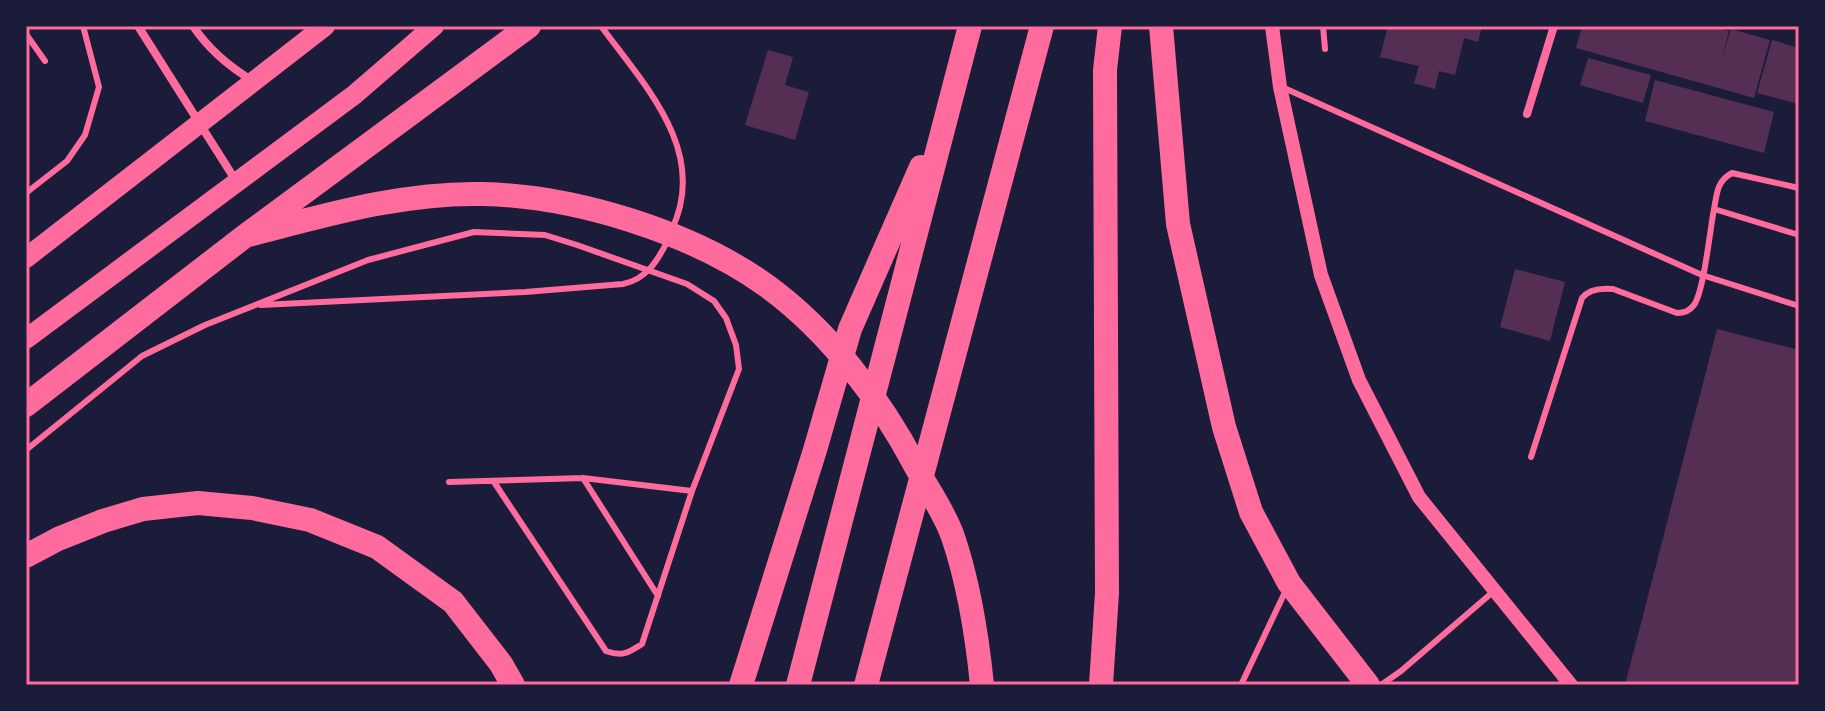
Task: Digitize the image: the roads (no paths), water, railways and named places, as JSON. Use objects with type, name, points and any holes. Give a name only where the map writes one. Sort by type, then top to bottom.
[{"type":"highway","points":[[26,405],[245,236],[283,218],[529,26]]},
{"type":"highway","points":[[798,685],[970,26]]},
{"type":"highway","points":[[866,685],[1042,26]]},
{"type":"highway","points":[[1101,685],[1107,593],[1105,70],[1110,26]]},
{"type":"highway","points":[[1161,26],[1178,224],[1224,427],[1251,512],[1289,583],[1368,685]]},
{"type":"highway","points":[[741,685],[850,329],[950,98]]},
{"type":"highway","points":[[283,218],[421,196],[482,194],[530,197],[570,204],[648,226],[706,252],[766,285],[829,342],[896,429],[952,535],[977,630],[982,685]]},
{"type":"highway","points":[[26,556],[92,526],[143,509],[198,503],[252,508],[310,520],[377,547],[453,602],[501,664],[513,685]]},
{"type":"main road","points":[[26,258],[325,26]]},
{"type":"main road","points":[[26,339],[354,95],[434,26]]},
{"type":"street","points":[[138,26],[238,183]]},
{"type":"street","points":[[193,26],[207,47],[231,68],[254,82]]},
{"type":"street","points":[[1272,26],[1280,87],[1321,275],[1359,380],[1419,497],[1571,685]]},
{"type":"street","points":[[1527,114],[1554,26]]},
{"type":"lane","points":[[26,193],[67,161],[85,135],[99,87],[83,26]]},
{"type":"lane","points":[[253,305],[525,292],[623,284],[649,271],[661,255],[683,202],[681,158],[661,108],[601,26]]},
{"type":"lane","points":[[1323,26],[1325,49]]},
{"type":"lane","points":[[26,34],[45,61]]},
{"type":"lane","points":[[1280,87],[1702,275],[1799,306]]},
{"type":"lane","points":[[1531,457],[1586,293],[1603,288],[1613,289],[1684,313],[1695,303],[1723,177],[1732,173],[1799,188]]},
{"type":"lane","points":[[1714,209],[1799,235]]},
{"type":"lane","points":[[26,450],[142,356],[205,325],[368,260],[474,232],[545,235],[687,284],[714,301],[726,318],[736,345],[739,369],[692,491],[642,644],[626,654],[616,655],[606,651],[494,482]]},
{"type":"lane","points":[[449,482],[583,478],[692,491]]},
{"type":"lane","points":[[583,478],[658,596]]},
{"type":"lane","points":[[1241,685],[1289,583]]},
{"type":"lane","points":[[1381,685],[1494,591]]}]
